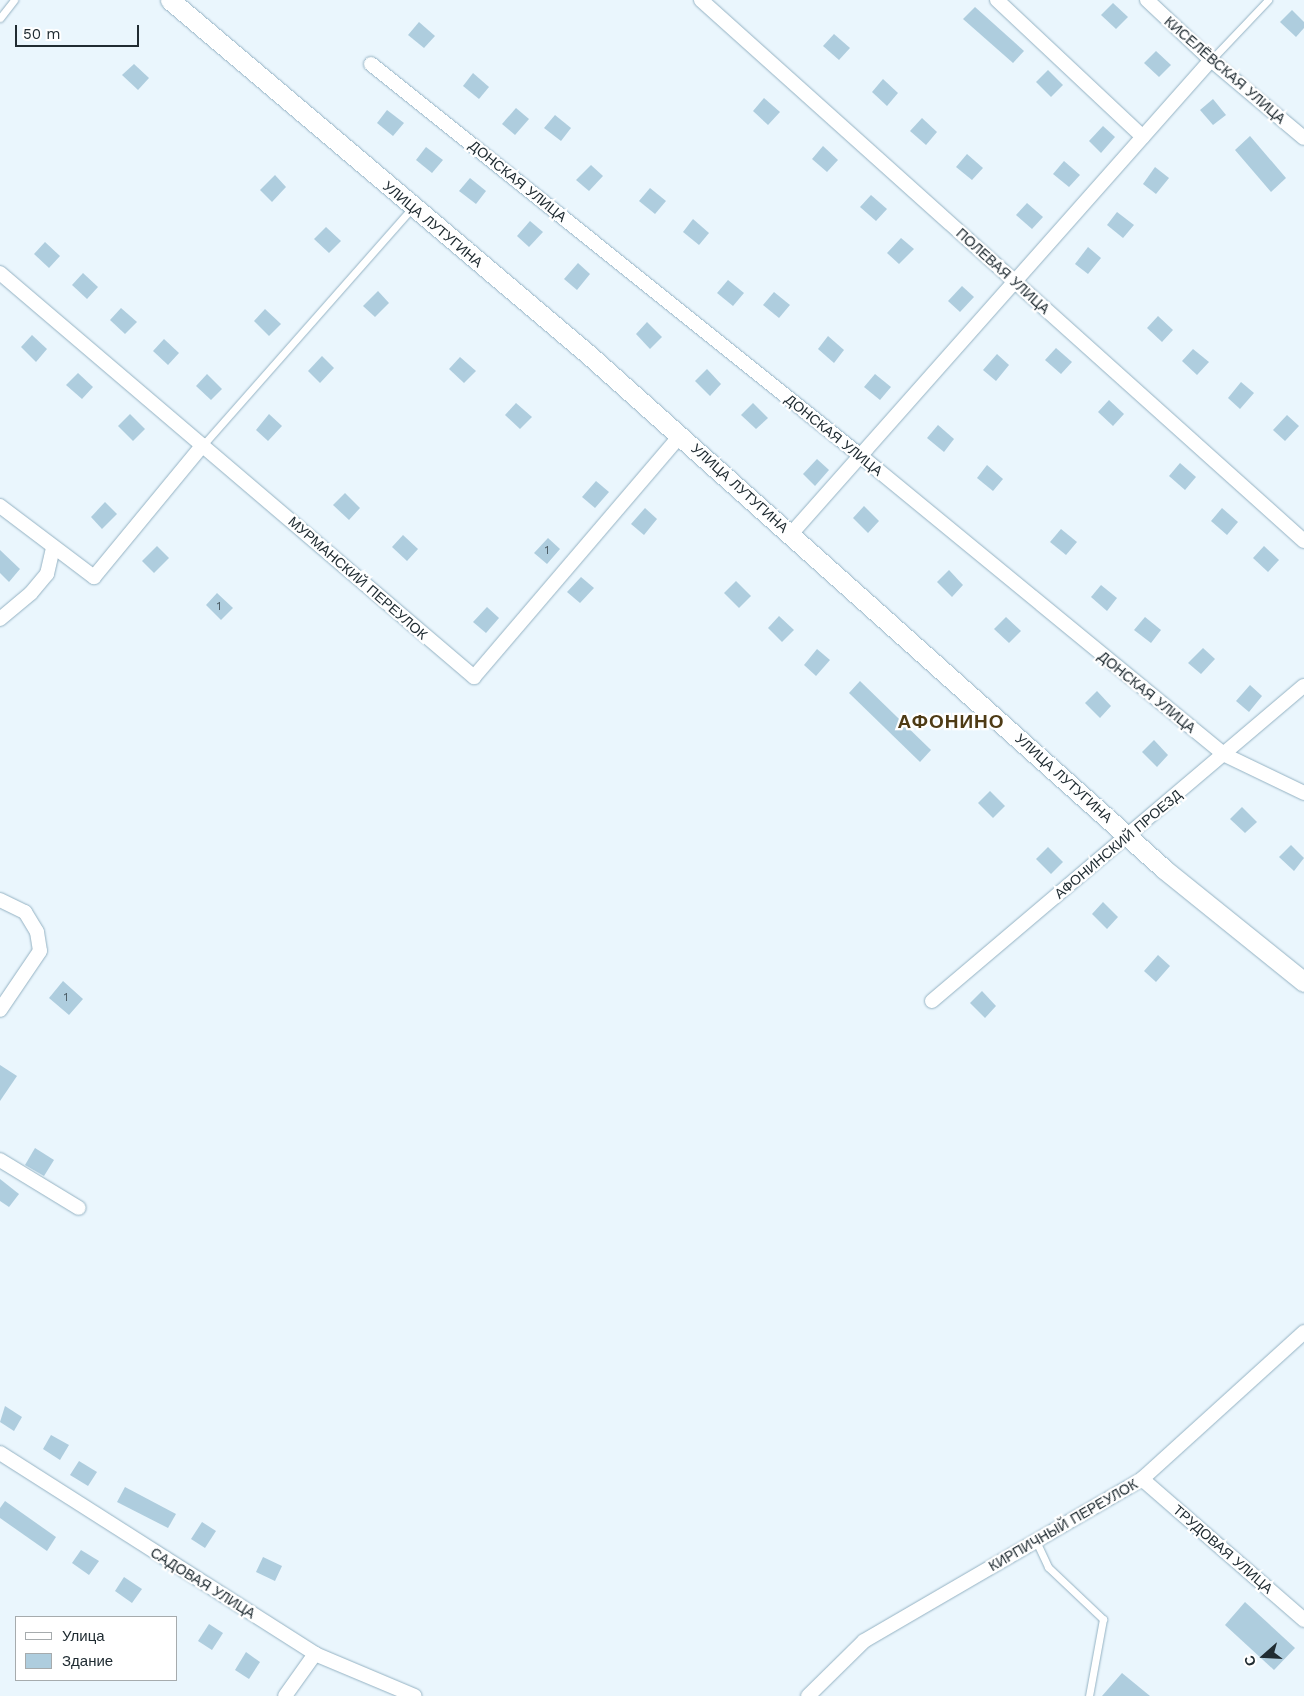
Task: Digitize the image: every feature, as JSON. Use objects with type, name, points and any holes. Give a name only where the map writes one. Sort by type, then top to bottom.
[{"type":"main road","name":"УЛИЦА ЛУТУГИНА","points":[[170,0],[680,436],[1164,869],[1304,982]]},
{"type":"main road","points":[[189,0],[195,22]]},
{"type":"street","name":"ПОЛЕВАЯ УЛИЦА","points":[[701,0],[1304,541]]},
{"type":"street","points":[[997,0],[1143,137]]},
{"type":"street","name":"КИСЕЛЁВСКАЯ УЛИЦА","points":[[1148,0],[1211,60],[1304,138]]},
{"type":"street","points":[[791,534],[862,457],[1211,60]]},
{"type":"street","name":"ДОНСКАЯ УЛИЦА","points":[[371,64],[862,457],[1223,754],[1304,793]]},
{"type":"street","name":"МУРМАНСКИЙ ПЕРЕУЛОК","points":[[0,273],[474,677],[680,436]]},
{"type":"street","points":[[0,506],[94,578],[203,445]]},
{"type":"street","points":[[0,619],[32,592],[47,574],[53,547]]},
{"type":"street","name":"АФОНИНСКИЙ ПРОЕЗД","points":[[932,1001],[1304,686]]},
{"type":"street","points":[[0,900],[25,912],[37,932],[40,950],[0,1010]]},
{"type":"street","points":[[0,1160],[79,1208]]},
{"type":"street","name":"КИРПИЧНЫЙ ПЕРЕУЛОК","points":[[808,1696],[864,1640],[1142,1479],[1304,1332]]},
{"type":"street","name":"САДОВАЯ УЛИЦА","points":[[0,1454],[315,1654],[415,1696]]},
{"type":"street","name":"ТРУДОВАЯ УЛИЦА","points":[[1142,1479],[1304,1620]]},
{"type":"street","points":[[285,1696],[315,1654]]},
{"type":"lane","points":[[0,18],[14,0]]},
{"type":"lane","points":[[1211,60],[1268,0]]},
{"type":"lane","points":[[203,445],[413,207]]},
{"type":"lane","points":[[1036,1541],[1048,1567],[1103,1620],[1089,1696]]},
{"type":"building","points":[[1113,3],[1128,17],[1116,29],[1101,15]]},
{"type":"building","points":[[975,7],[1024,51],[1013,63],[963,19]]},
{"type":"building","points":[[1292,10],[1304,22],[1304,28],[1296,37],[1280,22]]},
{"type":"building","points":[[419,22],[435,36],[424,48],[408,35]]},
{"type":"building","points":[[834,34],[850,48],[839,60],[823,46]]},
{"type":"building","points":[[1156,51],[1171,65],[1159,77],[1144,63]]},
{"type":"building","points":[[134,64],[149,78],[138,90],[122,75]]},
{"type":"building","points":[[1048,70],[1063,85],[1051,97],[1036,82]]},
{"type":"building","points":[[473,73],[489,87],[479,99],[463,86]]},
{"type":"building","points":[[883,79],[898,93],[887,106],[872,92]]},
{"type":"building","points":[[764,98],[780,112],[768,125],[753,111]]},
{"type":"building","points":[[1213,99],[1226,115],[1213,125],[1200,110]]},
{"type":"building","points":[[516,108],[529,119],[515,135],[502,124]]},
{"type":"building","points":[[387,110],[404,123],[393,136],[377,123]]},
{"type":"building","points":[[555,115],[571,128],[561,141],[544,128]]},
{"type":"building","points":[[922,118],[937,132],[926,145],[910,131]]},
{"type":"building","points":[[1103,126],[1115,137],[1101,153],[1089,141]]},
{"type":"building","points":[[1250,136],[1286,178],[1271,192],[1235,150]]},
{"type":"building","points":[[823,146],[838,160],[827,172],[812,159]]},
{"type":"building","points":[[426,147],[443,160],[432,173],[416,160]]},
{"type":"building","points":[[967,154],[983,168],[972,180],[956,167]]},
{"type":"building","points":[[1064,161],[1080,175],[1069,187],[1053,174]]},
{"type":"building","points":[[591,165],[603,176],[589,191],[576,180]]},
{"type":"building","points":[[1155,167],[1169,178],[1156,194],[1143,184]]},
{"type":"building","points":[[275,175],[286,187],[272,202],[260,190]]},
{"type":"building","points":[[470,178],[486,191],[476,204],[459,191]]},
{"type":"building","points":[[650,188],[666,201],[655,214],[639,201]]},
{"type":"building","points":[[871,195],[887,209],[876,221],[860,207]]},
{"type":"building","points":[[1027,203],[1043,217],[1032,229],[1016,215]]},
{"type":"building","points":[[1117,212],[1134,225],[1123,238],[1107,225]]},
{"type":"building","points":[[693,219],[709,233],[699,245],[683,232]]},
{"type":"building","points":[[530,221],[543,232],[529,247],[517,236]]},
{"type":"building","points":[[326,227],[341,241],[329,253],[314,239]]},
{"type":"building","points":[[901,238],[914,249],[899,264],[887,253]]},
{"type":"building","points":[[45,242],[60,256],[49,268],[34,254]]},
{"type":"building","points":[[1088,247],[1101,258],[1088,274],[1075,264]]},
{"type":"building","points":[[578,263],[590,274],[577,290],[564,279]]},
{"type":"building","points":[[83,273],[98,287],[87,299],[72,285]]},
{"type":"building","points":[[728,280],[744,293],[733,306],[717,293]]},
{"type":"building","points":[[962,286],[974,297],[960,312],[948,301]]},
{"type":"building","points":[[378,291],[389,303],[375,317],[363,306]]},
{"type":"building","points":[[774,292],[790,305],[779,318],[763,305]]},
{"type":"building","points":[[121,308],[137,322],[125,334],[110,320]]},
{"type":"building","points":[[265,309],[281,324],[269,336],[254,321]]},
{"type":"building","points":[[1158,316],[1173,330],[1162,342],[1147,328]]},
{"type":"building","points":[[647,322],[662,337],[650,349],[636,334]]},
{"type":"building","points":[[32,335],[47,349],[36,362],[21,347]]},
{"type":"building","points":[[828,336],[844,350],[834,363],[818,349]]},
{"type":"building","points":[[164,339],[179,353],[168,365],[153,351]]},
{"type":"building","points":[[1056,348],[1072,362],[1061,374],[1045,360]]},
{"type":"building","points":[[1193,349],[1209,362],[1197,375],[1182,361]]},
{"type":"building","points":[[997,354],[1009,365],[996,381],[983,370]]},
{"type":"building","points":[[322,356],[334,368],[320,383],[308,371]]},
{"type":"building","points":[[460,357],[476,371],[464,383],[449,369]]},
{"type":"building","points":[[707,369],[721,384],[710,396],[695,381]]},
{"type":"building","points":[[78,373],[93,387],[82,399],[66,385]]},
{"type":"building","points":[[207,374],[222,389],[211,400],[196,386]]},
{"type":"building","points":[[875,374],[891,387],[880,400],[864,387]]},
{"type":"building","points":[[1241,382],[1254,393],[1240,409],[1228,398]]},
{"type":"building","points":[[1109,400],[1124,414],[1113,426],[1098,412]]},
{"type":"building","points":[[516,403],[532,417],[520,429],[505,415]]},
{"type":"building","points":[[753,403],[768,418],[756,429],[741,415]]},
{"type":"building","points":[[130,414],[145,429],[133,441],[118,426]]},
{"type":"building","points":[[269,414],[282,426],[268,441],[256,430]]},
{"type":"building","points":[[1287,415],[1299,426],[1285,441],[1273,430]]},
{"type":"building","points":[[938,425],[954,439],[944,452],[927,438]]},
{"type":"building","points":[[817,459],[829,470],[815,486],[803,474]]},
{"type":"building","points":[[1180,463],[1196,477],[1185,490],[1169,476]]},
{"type":"building","points":[[987,465],[1003,479],[993,491],[977,478]]},
{"type":"building","points":[[596,481],[609,492],[595,508],[582,497]]},
{"type":"building","points":[[345,493],[360,508],[349,520],[333,505]]},
{"type":"building","points":[[105,502],[117,514],[102,529],[91,517]]},
{"type":"building","points":[[864,506],[879,521],[868,533],[853,518]]},
{"type":"building","points":[[645,508],[657,519],[644,535],[631,524]]},
{"type":"building","points":[[1222,508],[1238,522],[1227,535],[1211,521]]},
{"type":"building","points":[[1061,529],[1077,542],[1066,555],[1050,542]]},
{"type":"building","points":[[403,535],[418,549],[407,561],[392,547]]},
{"type":"building","points":[[548,538],[560,549],[547,564],[534,553]]},
{"type":"building","points":[[157,546],[169,558],[154,573],[142,561]]},
{"type":"building","points":[[1264,546],[1279,560],[1268,572],[1253,558]]},
{"type":"building","points":[[0,550],[20,569],[9,582],[0,573]]},
{"type":"building","points":[[949,570],[963,585],[952,597],[937,582]]},
{"type":"building","points":[[581,577],[594,588],[580,603],[567,592]]},
{"type":"building","points":[[736,581],[751,596],[739,608],[724,593]]},
{"type":"building","points":[[1101,585],[1117,598],[1107,611],[1091,597]]},
{"type":"building","points":[[217,593],[233,608],[221,620],[206,605]]},
{"type":"building","points":[[487,607],[499,618],[486,633],[473,622]]},
{"type":"building","points":[[779,616],[794,630],[782,642],[768,628]]},
{"type":"building","points":[[1006,617],[1021,631],[1009,643],[994,629]]},
{"type":"building","points":[[1145,617],[1161,630],[1151,643],[1134,630]]},
{"type":"building","points":[[1203,648],[1215,659],[1201,674],[1188,663]]},
{"type":"building","points":[[817,649],[830,660],[816,676],[804,665]]},
{"type":"building","points":[[860,681],[931,750],[920,762],[849,693]]},
{"type":"building","points":[[1250,685],[1262,696],[1249,712],[1236,701]]},
{"type":"building","points":[[1097,691],[1111,706],[1100,718],[1085,703]]},
{"type":"building","points":[[1154,740],[1168,755],[1157,767],[1142,752]]},
{"type":"building","points":[[990,791],[1005,806],[993,818],[978,803]]},
{"type":"building","points":[[1242,807],[1257,822],[1245,833],[1230,819]]},
{"type":"building","points":[[1291,845],[1304,858],[1294,871],[1279,857]]},
{"type":"building","points":[[1048,847],[1063,862],[1051,874],[1036,859]]},
{"type":"building","points":[[1103,902],[1118,917],[1107,929],[1092,914]]},
{"type":"building","points":[[1158,955],[1170,966],[1156,982],[1144,971]]},
{"type":"building","points":[[63,981],[83,999],[69,1015],[49,998]]},
{"type":"building","points":[[982,991],[996,1006],[985,1018],[970,1003]]},
{"type":"building","points":[[0,1065],[17,1076],[0,1101]]},
{"type":"building","points":[[35,1148],[54,1160],[44,1176],[25,1165]]},
{"type":"building","points":[[0,1179],[19,1194],[9,1207],[0,1201]]},
{"type":"building","points":[[5,1406],[22,1417],[14,1431],[0,1422]]},
{"type":"building","points":[[51,1435],[69,1445],[60,1460],[43,1449]]},
{"type":"building","points":[[79,1461],[97,1472],[88,1486],[70,1475]]},
{"type":"building","points":[[125,1487],[176,1514],[168,1528],[117,1502]]},
{"type":"building","points":[[5,1501],[56,1537],[47,1551],[0,1518],[0,1508]]},
{"type":"building","points":[[202,1522],[216,1531],[205,1548],[191,1539]]},
{"type":"building","points":[[81,1550],[99,1561],[89,1575],[72,1563]]},
{"type":"building","points":[[263,1557],[282,1566],[275,1581],[256,1572]]},
{"type":"building","points":[[124,1577],[142,1589],[132,1603],[115,1591]]},
{"type":"building","points":[[1245,1602],[1295,1648],[1274,1670],[1225,1625]]},
{"type":"building","points":[[209,1624],[223,1633],[212,1650],[198,1641]]},
{"type":"building","points":[[246,1652],[260,1662],[249,1679],[235,1670]]},
{"type":"building","points":[[1122,1673],[1150,1696],[1102,1696]]},
{"type":"district","name":"АФОНИНО","points":[[951,722]]}]
